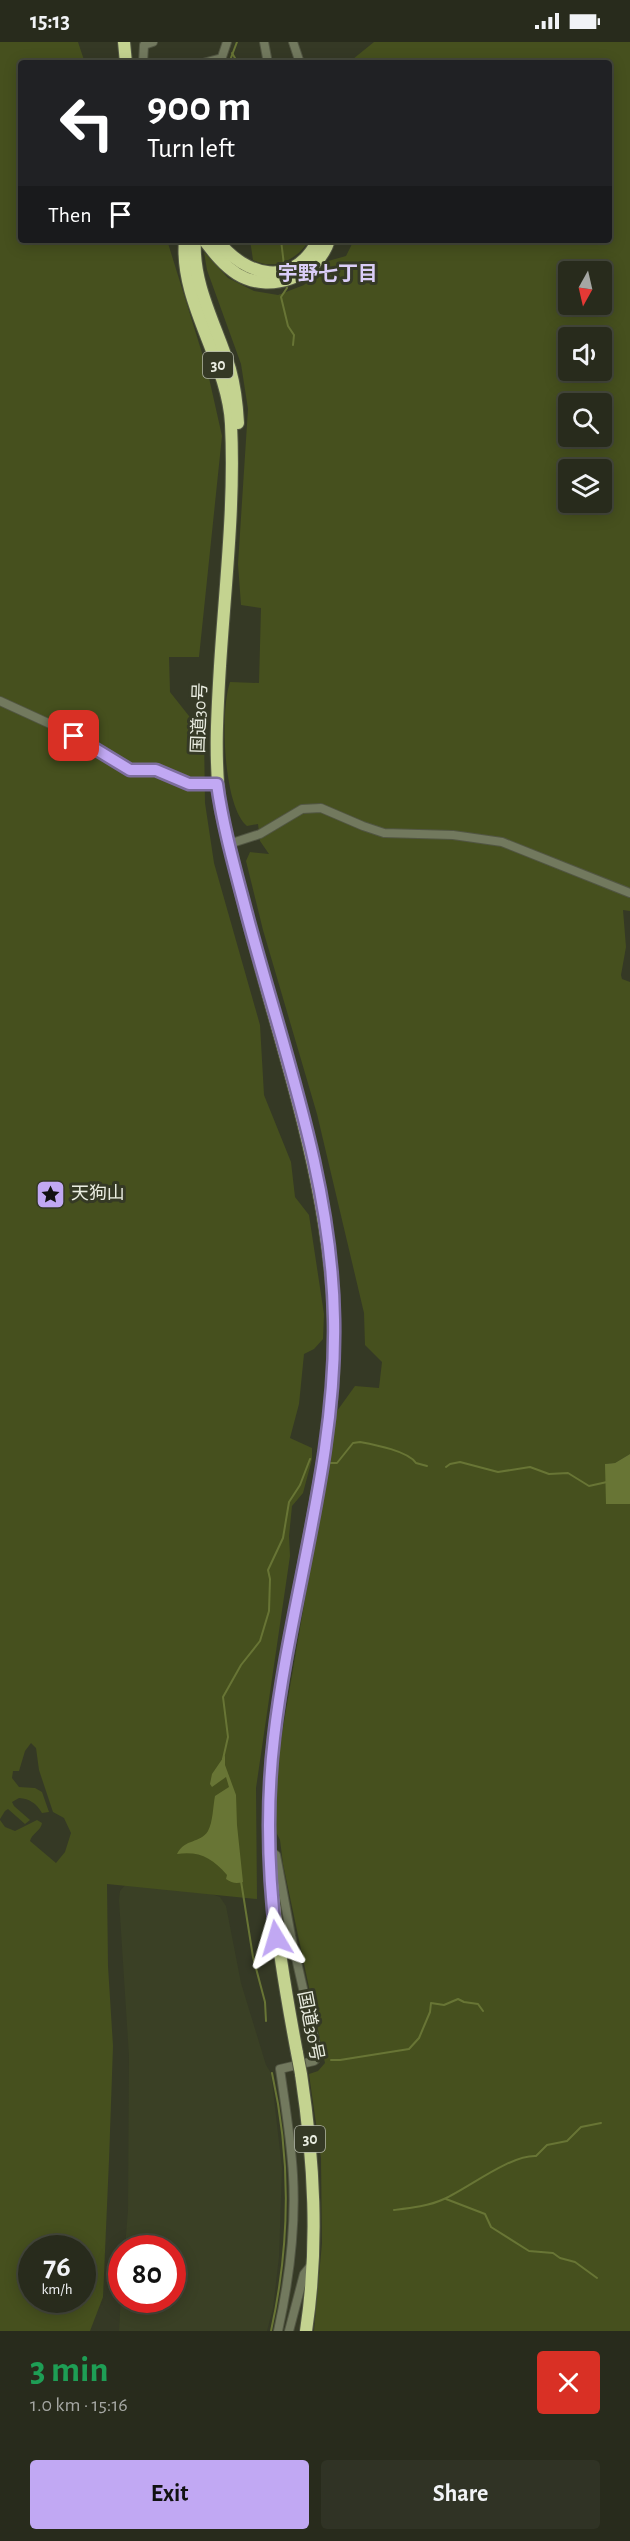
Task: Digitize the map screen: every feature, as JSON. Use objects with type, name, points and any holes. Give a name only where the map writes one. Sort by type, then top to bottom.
[{"type":"highway","points":[[124,42],[126,60]]},
{"type":"highway","name":"国道30号","points":[[192,243],[205,300],[229,367],[237,402],[237,448],[232,487],[216,730],[217,784],[229,844],[313,1160],[329,1244],[334,1318],[332,1400],[274,1736],[268,1850],[278,1954],[310,2134],[314,2230],[306,2331]]},
{"type":"highway","name":"国道30号","points":[[193,243],[246,279],[293,272],[314,265],[328,243]]},
{"type":"highway","points":[[220,243],[237,261],[257,276]]},
{"type":"highway","points":[[293,272],[316,243]]},
{"type":"street","points":[[143,60],[144,45],[153,42]]},
{"type":"street","points":[[221,60],[227,42]]},
{"type":"street","points":[[264,42],[267,60]]},
{"type":"street","points":[[293,42],[299,60]]},
{"type":"street","points":[[0,701],[59,728],[130,770],[156,770],[189,784],[217,784]]},
{"type":"street","points":[[229,844],[260,834],[302,808],[321,808],[384,833],[453,835],[502,842],[630,893]]},
{"type":"street","points":[[268,1850],[276,1855],[291,1936],[317,2050],[317,2058],[314,2061],[280,2069],[292,2148],[294,2178],[287,2276],[278,2331]]},
{"type":"street","points":[[289,2331],[304,2274],[313,2264]]},
{"type":"shaded area","points":[[0,42],[78,42],[84,60],[18,60],[18,243],[168,243],[207,369],[222,436],[199,657],[169,657],[170,692],[204,735],[205,803],[214,863],[260,1025],[264,1095],[291,1162],[295,1197],[309,1215],[324,1314],[323,1339],[314,1349],[304,1354],[299,1404],[290,1438],[312,1448],[312,1459],[303,1493],[292,1506],[290,1556],[256,1788],[257,1899],[107,1884],[108,1966],[113,2046],[109,2160],[103,2297],[90,2331],[0,2331],[0,1820],[5,1827],[15,1831],[37,1820],[42,1823],[30,1841],[56,1863],[65,1852],[71,1833],[64,1818],[53,1812],[39,1770],[36,1748],[31,1743],[25,1751],[19,1771],[13,1771],[12,1778],[19,1787],[35,1788],[42,1792],[49,1812],[42,1813],[32,1802],[19,1798],[12,1802],[30,1820],[25,1824],[8,1809],[0,1819]]},
{"type":"shaded area","points":[[374,42],[630,42],[630,911],[623,910],[626,947],[621,975],[622,979],[630,982],[630,1454],[615,1463],[606,1464],[630,1504],[630,2331],[314,2331],[322,2243],[321,2158],[309,2074],[318,2071],[325,2063],[283,1864],[280,1840],[275,1830],[278,1757],[337,1411],[355,1386],[379,1388],[382,1362],[365,1345],[364,1313],[317,1114],[263,930],[246,861],[250,852],[269,854],[260,841],[258,824],[247,826],[239,815],[228,779],[225,735],[227,696],[230,682],[259,683],[261,608],[241,605],[238,564],[248,409],[241,364],[207,270],[204,252],[228,278],[254,291],[278,295],[304,285],[328,261],[346,256],[352,243],[612,243],[612,60],[353,59]]},
{"type":"shaded area","points":[[250,243],[307,243],[285,262],[270,264],[253,260]]},
{"type":"shaded area","points":[[630,1454],[630,1504],[606,1504],[605,1464],[615,1463]]},
{"type":"shaded area","points":[[225,1755],[225,1765],[236,1795],[243,1882],[238,1883],[226,1879],[227,1875],[205,1857],[185,1853],[177,1854],[184,1845],[205,1835],[210,1827],[215,1796],[229,1787],[226,1777],[212,1787],[210,1784],[212,1774]]},
{"type":"shaded area","points":[[126,1884],[200,1890],[220,1897],[226,1906],[241,1983],[266,2065],[271,2073],[282,2168],[279,2257],[273,2308],[267,2331],[119,2331],[120,2313],[186,2313],[186,2235],[126,2235],[129,2056],[120,1891]]},
{"type":"waterway","points":[[230,60],[237,42]]},
{"type":"waterway","points":[[232,53],[236,60]]},
{"type":"waterway","points":[[281,243],[284,265]]},
{"type":"waterway","points":[[286,283],[287,288],[281,297],[288,326],[294,335],[293,345]]},
{"type":"waterway","points":[[331,1463],[337,1463],[353,1443],[360,1442],[399,1452],[416,1463],[427,1466]]},
{"type":"waterway","points":[[223,1759],[228,1737],[223,1697],[241,1665],[260,1641],[269,1611],[268,1570],[283,1538],[289,1502],[300,1485],[310,1459]]},
{"type":"waterway","points":[[446,1467],[460,1462],[498,1472],[530,1467],[549,1474],[568,1473],[589,1486],[607,1482]]},
{"type":"waterway","points":[[241,1881],[253,1957],[265,2002],[266,2021]]},
{"type":"waterway","points":[[331,2060],[409,2049],[419,2038],[430,2012],[431,2003],[444,2005],[458,1999],[478,2004],[483,2011]]},
{"type":"waterway","points":[[271,2331],[282,2266],[286,2202],[283,2137],[272,2073]]},
{"type":"waterway","points":[[394,2210],[426,2205],[444,2199],[502,2166],[526,2157],[536,2156],[547,2145],[567,2141],[581,2127],[601,2123]]},
{"type":"waterway","points":[[446,2199],[485,2214],[491,2227],[529,2251],[553,2253],[560,2258],[575,2262],[597,2278]]},
{"type":"place","name":"天狗山","points":[[50,1194]]},
{"type":"district","name":"宇野七丁目","points":[[328,274]]},
{"type":"route","points":[[74,736],[130,770],[156,770],[195,785],[217,784],[221,811],[243,901],[306,1126],[329,1244],[334,1318],[332,1400],[280,1699],[271,1764],[268,1850],[276,1938]]}]
